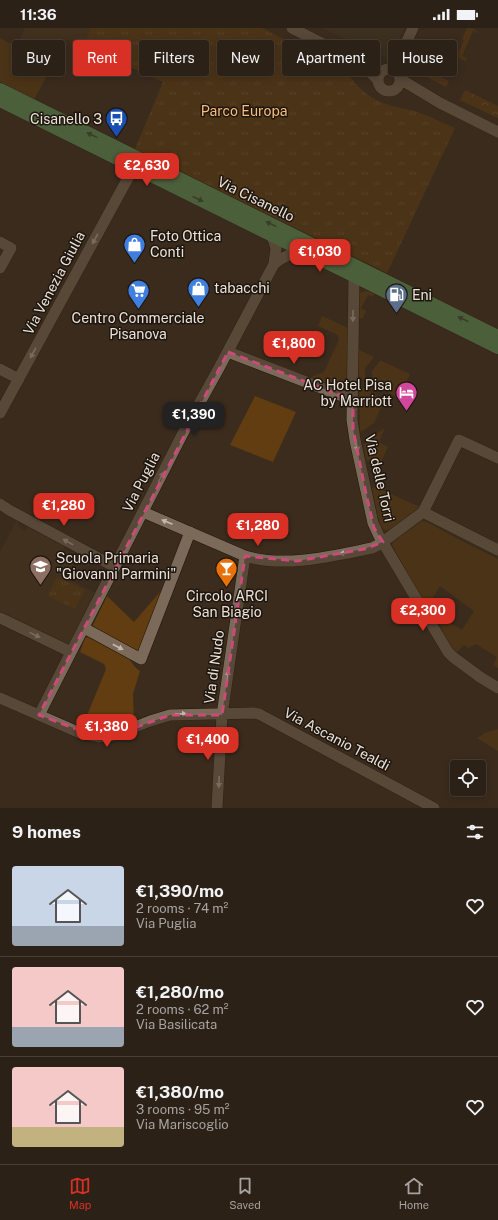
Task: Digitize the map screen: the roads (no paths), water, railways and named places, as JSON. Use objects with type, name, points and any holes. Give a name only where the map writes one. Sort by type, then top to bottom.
[{"type":"main road","name":"Via Cisanello","points":[[0,89],[498,336]]},
{"type":"main road","name":"Via Cisanello","points":[[0,101],[498,348]]},
{"type":"street","points":[[292,28],[315,40]]},
{"type":"street","points":[[407,40],[413,28]]},
{"type":"street","points":[[378,80],[379,75],[388,76]]},
{"type":"street","points":[[374,76],[380,85],[385,89],[390,90],[393,76]]},
{"type":"street","points":[[393,76],[405,90],[440,103],[498,132]]},
{"type":"street","name":"Via Venezia Giulia","points":[[0,413],[134,168]]},
{"type":"street","name":"Via Puglia","points":[[39,715],[183,433],[228,352],[274,264],[276,248],[272,236]]},
{"type":"street","points":[[0,242],[11,248],[0,268]]},
{"type":"street","points":[[274,264],[285,256],[305,252]]},
{"type":"street","name":"Via delle Torri","points":[[354,277],[353,429],[374,528],[450,655],[498,688]]},
{"type":"street","points":[[228,352],[352,400]]},
{"type":"street","points":[[0,369],[19,379]]},
{"type":"street","points":[[143,512],[245,556],[258,559],[292,561],[374,547],[383,542],[423,512],[459,440],[498,458]]},
{"type":"street","points":[[0,504],[115,567]]},
{"type":"street","points":[[423,512],[498,550]]},
{"type":"street","points":[[84,628],[141,659],[190,532]]},
{"type":"street","name":"Via di Nudo","points":[[217,808],[222,715],[245,556]]},
{"type":"street","points":[[0,618],[71,652]]},
{"type":"street","name":"Via Ascanio Tealdi","points":[[0,698],[80,733],[98,737],[115,735],[170,715],[262,715],[434,808]]},
{"type":"place","name":"Cisanello 3","points":[[117,138]]},
{"type":"place","name":"Foto Ottica Conti","points":[[135,264]]},
{"type":"place","name":"tabacchi","points":[[198,308]]},
{"type":"place","name":"Centro Commerciale Pisanova","points":[[138,310]]},
{"type":"place","name":"Eni","points":[[397,314]]},
{"type":"place","name":"AC Hotel Pisa by Marriott","points":[[407,412]]},
{"type":"place","name":"Scuola Primaria \"Giovanni Parmini\"","points":[[40,586]]},
{"type":"place","name":"Circolo ARCI San Biagio","points":[[227,588]]},
{"type":"park label","name":"Parco Europa","points":[[244,111]]}]
